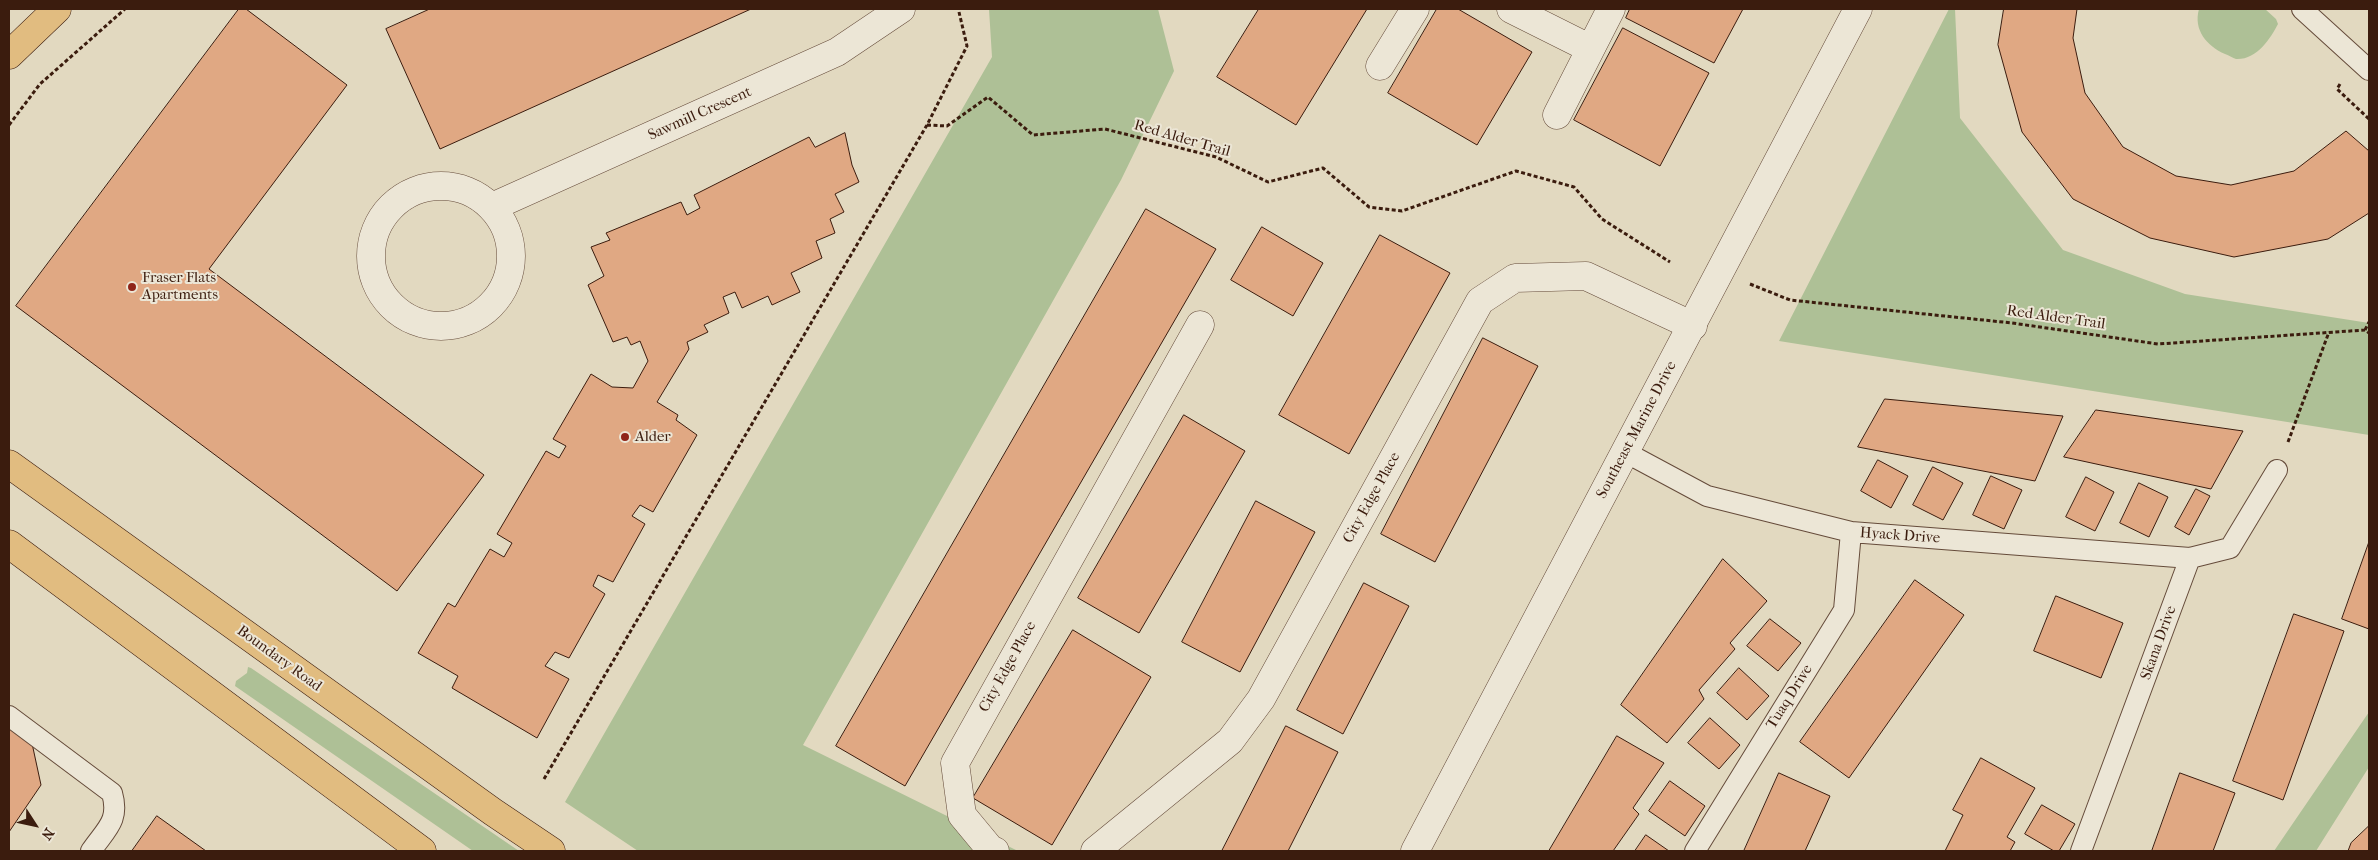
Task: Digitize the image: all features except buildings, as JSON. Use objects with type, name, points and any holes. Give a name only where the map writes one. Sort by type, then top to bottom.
[{"type":"main road","points":[[9,55],[57,9]]},
{"type":"main road","name":"Boundary Road","points":[[12,464],[493,812],[551,851]]},
{"type":"main road","points":[[9,544],[422,851]]},
{"type":"street","name":"Sawmill Crescent","points":[[492,207],[837,52],[901,9]]},
{"type":"street","points":[[1380,66],[1415,9]]},
{"type":"street","points":[[1511,9],[1589,48]]},
{"type":"street","points":[[1557,115],[1589,48],[1611,9]]},
{"type":"street","name":"Southeast Marine Drive","points":[[1415,851],[1693,326],[1858,9]]},
{"type":"street","points":[[430,187],[452,187],[467,191],[492,207],[506,227],[511,249],[510,274],[500,295],[484,313],[463,323],[439,327],[416,322],[396,310],[380,292],[373,271],[372,248],[377,226],[390,208],[409,194],[430,187]]},
{"type":"street","name":"City Edge Place","points":[[1095,851],[1230,741],[1261,699],[1480,301],[1515,278],[1586,276],[1693,326]]},
{"type":"street","name":"City Edge Place","points":[[995,851],[991,850],[962,815],[955,763],[1200,325]]},
{"type":"lane","points":[[2302,9],[2369,70]]},
{"type":"lane","name":"Hyack Drive","points":[[1625,452],[1707,496],[1851,532],[2190,558]]},
{"type":"lane","points":[[2190,558],[2230,548],[2277,470]]},
{"type":"lane","name":"Tuaq Drive","points":[[1695,851],[1844,610],[1851,532]]},
{"type":"lane","name":"Skana Drive","points":[[2081,851],[2190,558]]},
{"type":"lane","points":[[9,716],[112,793],[115,804],[115,817],[90,851]]},
{"type":"path","points":[[9,125],[40,84],[126,9]]},
{"type":"path","points":[[544,779],[927,125],[967,46],[959,12]]},
{"type":"path","name":"Red Alder Trail","points":[[927,125],[947,126],[988,97],[1033,135],[1104,129],[1216,157],[1268,182],[1323,168],[1368,207],[1402,210],[1516,171],[1574,187],[1602,219],[1670,262]]},
{"type":"path","name":"Red Alder Trail","points":[[1743,281],[1760,290],[1790,300],[2012,323],[2158,344],[2366,330]]},
{"type":"path","points":[[2369,322],[2366,330],[2369,332]]},
{"type":"path","points":[[2277,470],[2329,332]]},
{"type":"green space","points":[[989,9],[1158,9],[1174,71],[1121,180],[803,745],[1018,851],[638,851],[565,802],[992,57]]},
{"type":"green space","points":[[1949,9],[1955,9],[1960,118],[2063,250],[2185,294],[2369,323],[2369,435],[1779,341]]},
{"type":"green space","points":[[2199,9],[2265,9],[2276,19],[2278,24],[2262,48],[2250,56],[2236,59],[2218,51],[2207,42],[2198,24]]},
{"type":"green space","points":[[248,667],[519,851],[473,851],[235,686],[236,681],[247,673]]},
{"type":"green space","points":[[2369,712],[2369,767],[2316,851],[2274,851]]},
{"type":"place","name":"Fraser Flats Apartments","points":[[132,287]]},
{"type":"place","name":"Alder","points":[[625,437]]}]
